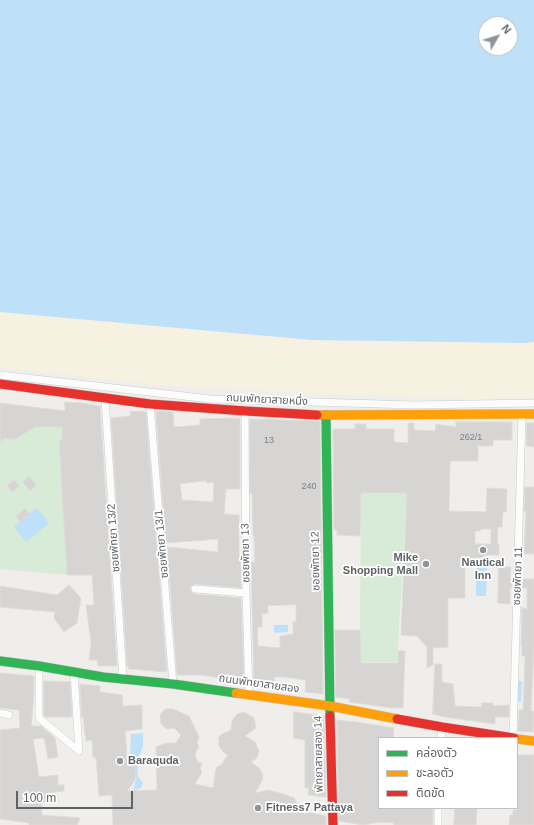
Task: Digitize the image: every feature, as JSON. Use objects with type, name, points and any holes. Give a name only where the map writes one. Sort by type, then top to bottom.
[{"type":"main road","name":"ถนนพัทยาสายหนึ่ง","points":[[0,384],[150,404],[326,416],[534,414]]},
{"type":"main road","name":"ซอยพัทยา 12","points":[[326,416],[330,706]]},
{"type":"main road","name":"ถนนพัทยาสายสอง","points":[[0,661],[123,679],[174,684],[330,706],[442,727],[507,737]]},
{"type":"main road","name":"พัทยาสายสอง 14","points":[[330,706],[333,825]]},
{"type":"main road","points":[[518,738],[534,741]]},
{"type":"street","points":[[0,375],[210,399],[414,405],[534,404]]},
{"type":"street","name":"ซอยพัทยา 13/2","points":[[105,398],[123,679]]},
{"type":"street","name":"ซอยพัทยา 13/1","points":[[150,404],[174,684]]},
{"type":"street","name":"ซอยพัทยา 13","points":[[245,411],[246,593],[249,695]]},
{"type":"street","name":"ซอยพัทยา 11","points":[[513,737],[522,415]]},
{"type":"street","points":[[195,589],[246,593]]},
{"type":"street","points":[[39,666],[39,718],[79,751],[74,672]]},
{"type":"street","points":[[0,713],[9,715]]},
{"type":"street","points":[[441,737],[442,727]]},
{"type":"street","points":[[438,809],[438,825]]},
{"type":"green space","points":[[35,427],[62,427],[62,440],[59,440],[67,575],[0,569],[0,442],[5,438],[14,440]]},
{"type":"green space","points":[[361,493],[407,493],[397,662],[361,662]]},
{"type":"sand","points":[[0,312],[312,340],[534,342],[534,397],[492,400],[299,393],[158,385],[0,367]]},
{"type":"water","points":[[0,0],[534,0],[534,342],[312,340],[0,312]]},
{"type":"water","points":[[37,508],[49,523],[26,542],[14,527]]},
{"type":"water","points":[[476,568],[487,568],[486,596],[476,596]]},
{"type":"water","points":[[274,625],[288,625],[288,632],[274,633]]},
{"type":"water","points":[[518,681],[522,681],[521,702],[517,702]]},
{"type":"water","points":[[143,733],[143,747],[137,762],[138,776],[143,783],[141,788],[134,790],[136,776],[135,769],[130,758],[131,734]]},
{"type":"building","points":[[65,402],[100,406],[117,666],[98,666],[97,660],[89,660],[91,643],[86,605],[94,605],[92,575],[67,575],[59,440],[62,440],[62,427],[35,427],[14,440],[5,438],[0,442],[0,403],[65,411]]},
{"type":"building","points":[[143,411],[146,413],[167,672],[129,669],[127,666],[111,418],[131,416],[130,412]]},
{"type":"building","points":[[156,411],[173,412],[174,427],[200,425],[200,419],[240,418],[240,489],[226,489],[224,514],[239,515],[241,588],[195,584],[191,586],[190,589],[192,593],[195,594],[241,598],[244,681],[200,675],[177,675],[167,547],[218,552],[218,539],[166,543]],"holes":[[[206,481],[207,483],[214,482],[213,502],[182,500],[180,484]]]},
{"type":"building","points":[[250,419],[320,421],[323,694],[305,692],[306,680],[274,677],[274,686],[254,683],[251,562],[255,562],[252,493],[250,493]],"holes":[[[296,605],[296,622],[293,622],[293,634],[280,636],[280,648],[258,646],[257,627],[262,627],[262,614],[268,613],[268,606]]]},
{"type":"building","points":[[456,422],[512,422],[512,440],[493,440],[493,446],[478,446],[478,461],[450,461],[449,511],[486,512],[487,488],[507,489],[506,512],[503,512],[502,527],[498,527],[497,544],[499,544],[499,555],[485,555],[485,566],[465,565],[465,598],[448,598],[448,647],[433,648],[433,665],[427,668],[427,647],[417,636],[401,635],[407,493],[361,493],[360,536],[337,535],[337,530],[334,530],[333,429],[355,429],[355,424],[366,424],[366,429],[394,429],[394,442],[408,443],[408,423],[414,423],[414,430],[435,431],[436,424],[456,427]],"holes":[[[481,529],[491,529],[491,544],[475,544],[475,531],[480,531]]]},
{"type":"building","points":[[527,423],[534,423],[534,447],[527,446]]},
{"type":"building","points":[[29,476],[36,485],[30,491],[23,482]]},
{"type":"building","points":[[14,480],[19,486],[12,492],[7,486]]},
{"type":"building","points":[[525,487],[534,487],[534,554],[524,554],[526,511],[524,511]]},
{"type":"building","points":[[25,509],[30,514],[20,522],[16,516]]},
{"type":"building","points":[[499,567],[511,567],[510,579],[512,579],[512,588],[510,588],[510,604],[498,603]]},
{"type":"building","points":[[522,579],[534,579],[534,645],[531,711],[534,711],[533,732],[518,731],[519,710],[523,710],[525,656],[522,656],[521,645],[522,608],[527,609],[527,588],[522,588]]},
{"type":"building","points":[[69,585],[81,598],[77,623],[64,632],[54,618],[55,612],[0,607],[0,586],[57,595]]},
{"type":"building","points":[[335,630],[360,630],[361,663],[398,663],[398,651],[405,651],[403,708],[392,708],[349,702],[350,699],[336,697]]},
{"type":"building","points":[[435,664],[442,664],[442,682],[453,684],[455,706],[482,707],[481,703],[493,703],[493,706],[509,705],[509,717],[495,717],[495,724],[433,714]]},
{"type":"building","points":[[0,673],[34,676],[31,726],[41,726],[55,738],[58,757],[48,759],[44,738],[33,739],[39,777],[58,775],[58,785],[64,785],[64,791],[47,793],[47,801],[41,803],[42,815],[80,818],[77,825],[29,825],[29,823],[0,819],[0,730],[20,728],[19,710],[0,708]]},
{"type":"building","points":[[44,681],[70,682],[72,717],[44,716]]},
{"type":"building","points":[[80,684],[100,686],[100,692],[122,695],[123,706],[142,705],[142,729],[125,731],[127,758],[135,769],[136,776],[134,782],[127,791],[157,790],[156,747],[166,743],[176,743],[181,735],[174,728],[167,729],[161,724],[160,715],[165,709],[173,709],[189,716],[199,737],[197,743],[199,747],[195,756],[198,762],[202,763],[200,768],[202,772],[195,784],[213,788],[217,767],[221,765],[228,755],[223,752],[219,746],[218,738],[222,734],[231,730],[232,721],[237,714],[244,712],[254,718],[256,728],[245,736],[255,742],[259,751],[257,758],[251,762],[260,769],[263,775],[262,781],[255,793],[268,790],[294,798],[299,806],[299,811],[303,812],[305,815],[306,812],[326,816],[326,825],[113,825],[112,795],[99,796],[96,757],[93,758],[92,740],[86,741],[82,717]]},
{"type":"building","points":[[294,712],[324,716],[326,797],[308,795],[309,788],[305,788],[305,740],[294,738]]},
{"type":"building","points":[[337,720],[394,728],[393,737],[378,737],[378,809],[433,809],[433,825],[394,825],[394,823],[380,822],[363,825],[339,821]]},
{"type":"building","points":[[518,755],[534,755],[534,825],[509,825],[510,815],[513,815],[513,810],[517,810]]},
{"type":"building","points":[[455,809],[477,809],[476,825],[454,825]]},
{"type":"traffic: fast","points":[[326,415],[330,716]]},
{"type":"traffic: fast","points":[[0,661],[103,677],[173,684],[236,693]]},
{"type":"traffic: slow","points":[[317,415],[534,414]]},
{"type":"traffic: slow","points":[[236,693],[330,706],[397,719]]},
{"type":"traffic: slow","points":[[518,739],[534,741]]},
{"type":"traffic: jam","points":[[0,384],[150,404],[317,415]]},
{"type":"traffic: jam","points":[[330,716],[333,825]]},
{"type":"traffic: jam","points":[[397,719],[507,737]]},
{"type":"place","name":"Nautical Inn","points":[[483,550]]},
{"type":"place","name":"Mike Shopping Mall","points":[[426,564]]},
{"type":"place","name":"Baraquda","points":[[120,761]]},
{"type":"place","name":"Fitness7 Pattaya","points":[[258,808]]}]
